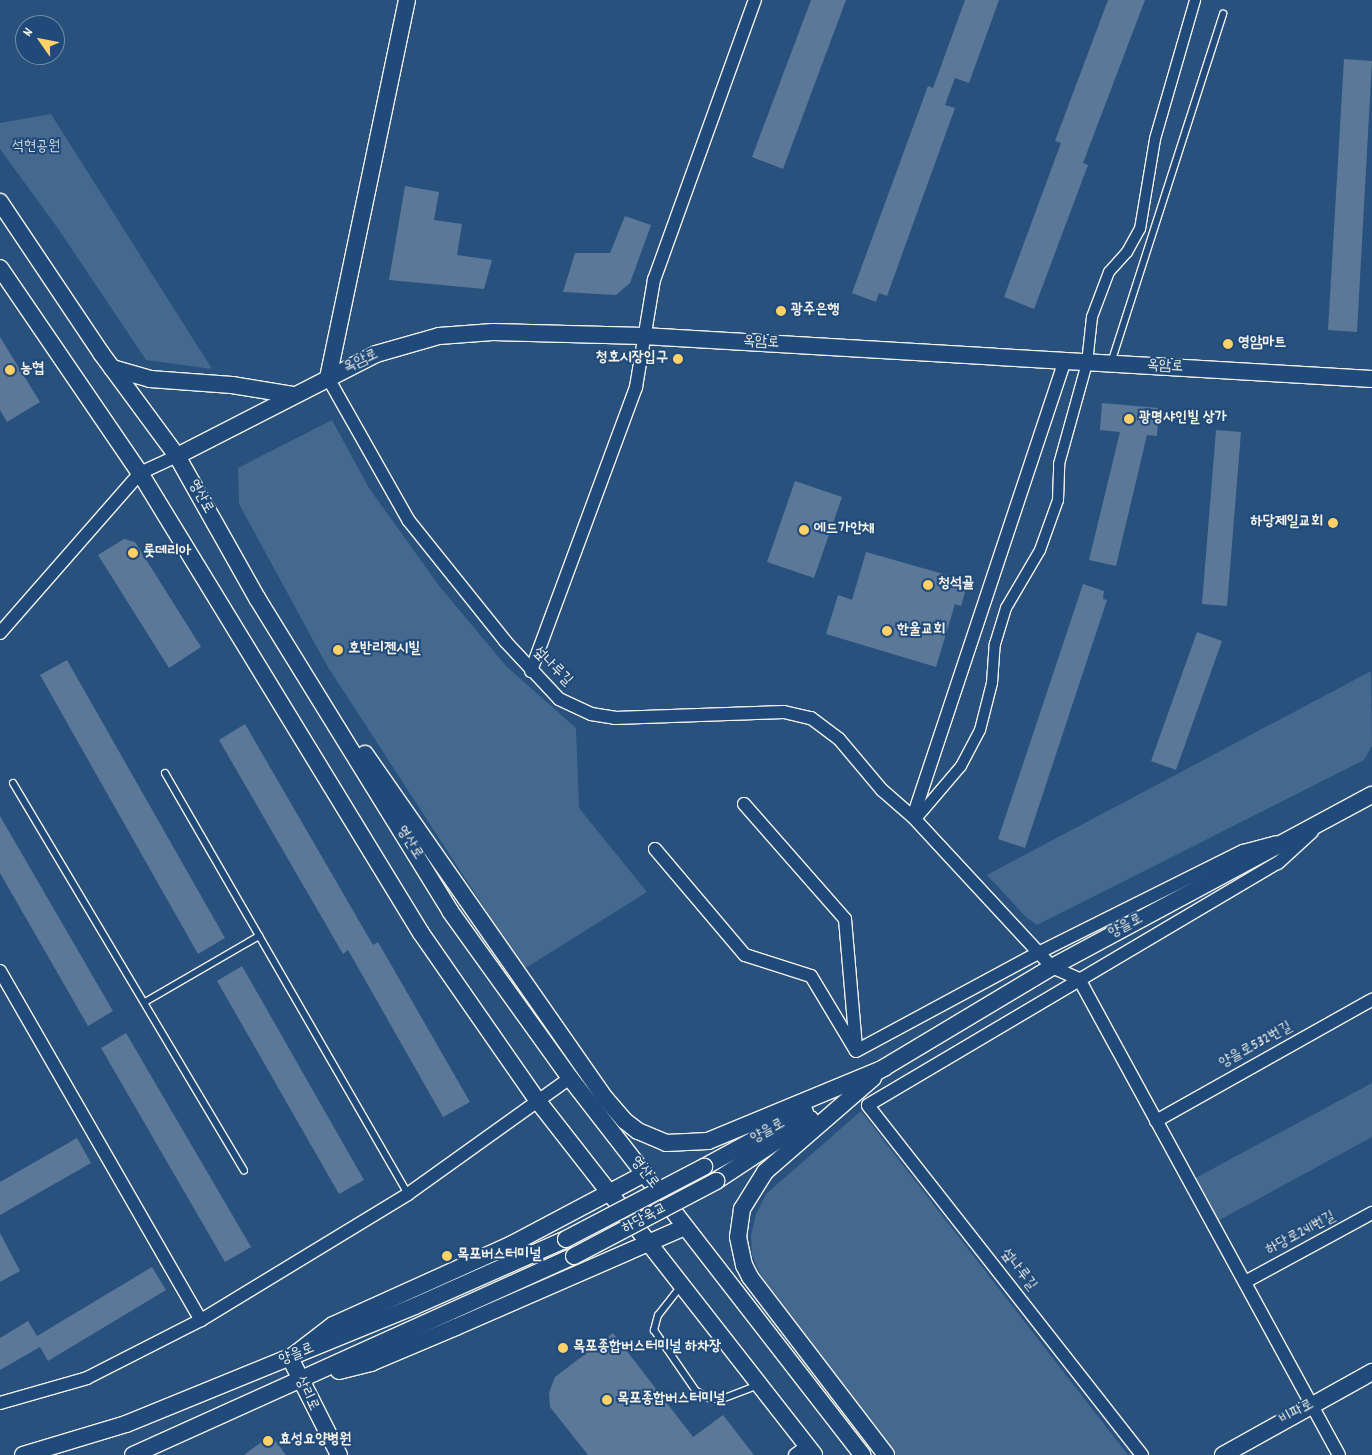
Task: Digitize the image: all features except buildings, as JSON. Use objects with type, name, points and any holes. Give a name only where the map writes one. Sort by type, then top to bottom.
[{"type":"street","points":[[328,378],[407,0]]},
{"type":"street","points":[[531,671],[636,386],[654,280],[755,0]]},
{"type":"street","points":[[914,818],[961,766],[980,730],[992,683],[995,644],[1006,608],[1040,550],[1058,500],[1059,464],[1065,436],[1087,363],[1092,317],[1103,283],[1140,230],[1155,139],[1195,0]]},
{"type":"street","name":"영산로","points":[[0,202],[112,368],[177,456],[257,598],[450,910],[570,1078],[862,1455]]},
{"type":"street","points":[[0,268],[140,473],[421,934],[537,1100],[759,1384],[806,1452]]},
{"type":"street","name":"옥암로","points":[[177,456],[376,354],[439,336],[493,332],[643,336],[1372,379]]},
{"type":"street","points":[[914,818],[1065,361]]},
{"type":"street","points":[[112,368],[150,379],[232,385],[294,395]]},
{"type":"street","name":"섶나루길","points":[[328,378],[409,522],[531,671],[559,699],[599,716],[615,718],[784,712],[811,718],[839,739],[882,790],[914,818],[1052,967]]},
{"type":"street","points":[[0,633],[140,473],[177,456]]},
{"type":"street","points":[[257,598],[625,1122],[666,1143],[708,1141],[884,1068]]},
{"type":"street","name":"양을로","points":[[704,1167],[884,1068],[1052,967],[1372,795]]},
{"type":"street","points":[[744,804],[845,919],[856,1051]]},
{"type":"street","points":[[1080,979],[1278,863],[1326,820]]},
{"type":"street","points":[[856,1051],[1038,953],[1242,851],[1295,837]]},
{"type":"street","points":[[655,849],[745,955],[811,976],[856,1051]]},
{"type":"street","points":[[1052,967],[1080,979],[1339,1455]]},
{"type":"street","points":[[0,971],[201,1320]]},
{"type":"street","name":"섶나루길","points":[[1080,979],[868,1105],[1142,1455]]},
{"type":"street","name":"양을로532번길","points":[[1156,1121],[1372,1000]]},
{"type":"street","points":[[884,1068],[765,1172],[742,1209],[738,1237],[744,1265],[750,1277],[886,1455]]},
{"type":"street","name":"양을로","points":[[716,1181],[884,1068]]},
{"type":"street","points":[[0,1403],[87,1378],[201,1320],[408,1194],[570,1078]]},
{"type":"street","name":"하당육교","points":[[566,1239],[704,1167]]},
{"type":"street","points":[[290,1358],[333,1325],[512,1244],[644,1174]]},
{"type":"street","name":"하당육교","points":[[574,1256],[716,1181]]},
{"type":"street","name":"하당로241번길","points":[[1245,1282],[1372,1213]]},
{"type":"street","points":[[300,1381],[371,1363],[650,1244],[685,1227]]},
{"type":"street","name":"양을로","points":[[23,1455],[126,1424],[290,1358],[566,1239]]},
{"type":"street","name":"양을로","points":[[132,1455],[574,1256]]},
{"type":"street","name":"상리로","points":[[290,1358],[338,1455]]},
{"type":"street","name":"비파로","points":[[1223,1455],[1311,1404],[1372,1372]]},
{"type":"lane","points":[[1111,364],[1223,14]]},
{"type":"lane","points":[[165,773],[408,1194]]},
{"type":"lane","points":[[13,782],[244,1170]]},
{"type":"lane","points":[[145,1002],[259,936]]},
{"type":"lane","points":[[682,1285],[658,1315],[654,1330],[696,1391],[711,1399],[722,1399],[759,1384]]},
{"type":"green space","name":"석현공원","points":[[51,114],[212,369],[146,360],[59,230],[0,149],[0,123]]},
{"type":"green space","points":[[332,420],[369,488],[440,587],[506,666],[576,728],[579,808],[647,892],[524,969],[326,664],[239,504],[238,468]]},
{"type":"green space","points":[[1371,671],[1372,746],[1364,760],[1037,925],[1026,917],[987,875]]},
{"type":"green space","points":[[1372,1083],[1372,1137],[1212,1224],[1190,1181]]},
{"type":"green space","points":[[861,1111],[1128,1455],[896,1455],[760,1274],[752,1255],[751,1235],[756,1214],[766,1194]]},
{"type":"place","name":"광주은행","points":[[781,311]]},
{"type":"place","name":"영암마트","points":[[1228,344]]},
{"type":"place","name":"청호시장입구","points":[[678,359]]},
{"type":"place","name":"농협","points":[[10,370]]},
{"type":"place","name":"광명샤인빌 상가","points":[[1129,419]]},
{"type":"place","name":"하당제일교회","points":[[1333,523]]},
{"type":"place","name":"에드가안채","points":[[804,530]]},
{"type":"place","name":"롯데리아","points":[[133,553]]},
{"type":"place","name":"청석골","points":[[928,585]]},
{"type":"place","name":"한울교회","points":[[887,631]]},
{"type":"place","name":"호반리젠시빌","points":[[338,650]]},
{"type":"place","name":"목포버스터미널","points":[[447,1256]]},
{"type":"place","name":"목포종합버스터미널 하차장","points":[[563,1348]]},
{"type":"place","name":"목포종합버스터미널","points":[[607,1400]]},
{"type":"place","name":"효성요양병원","points":[[268,1441]]}]
